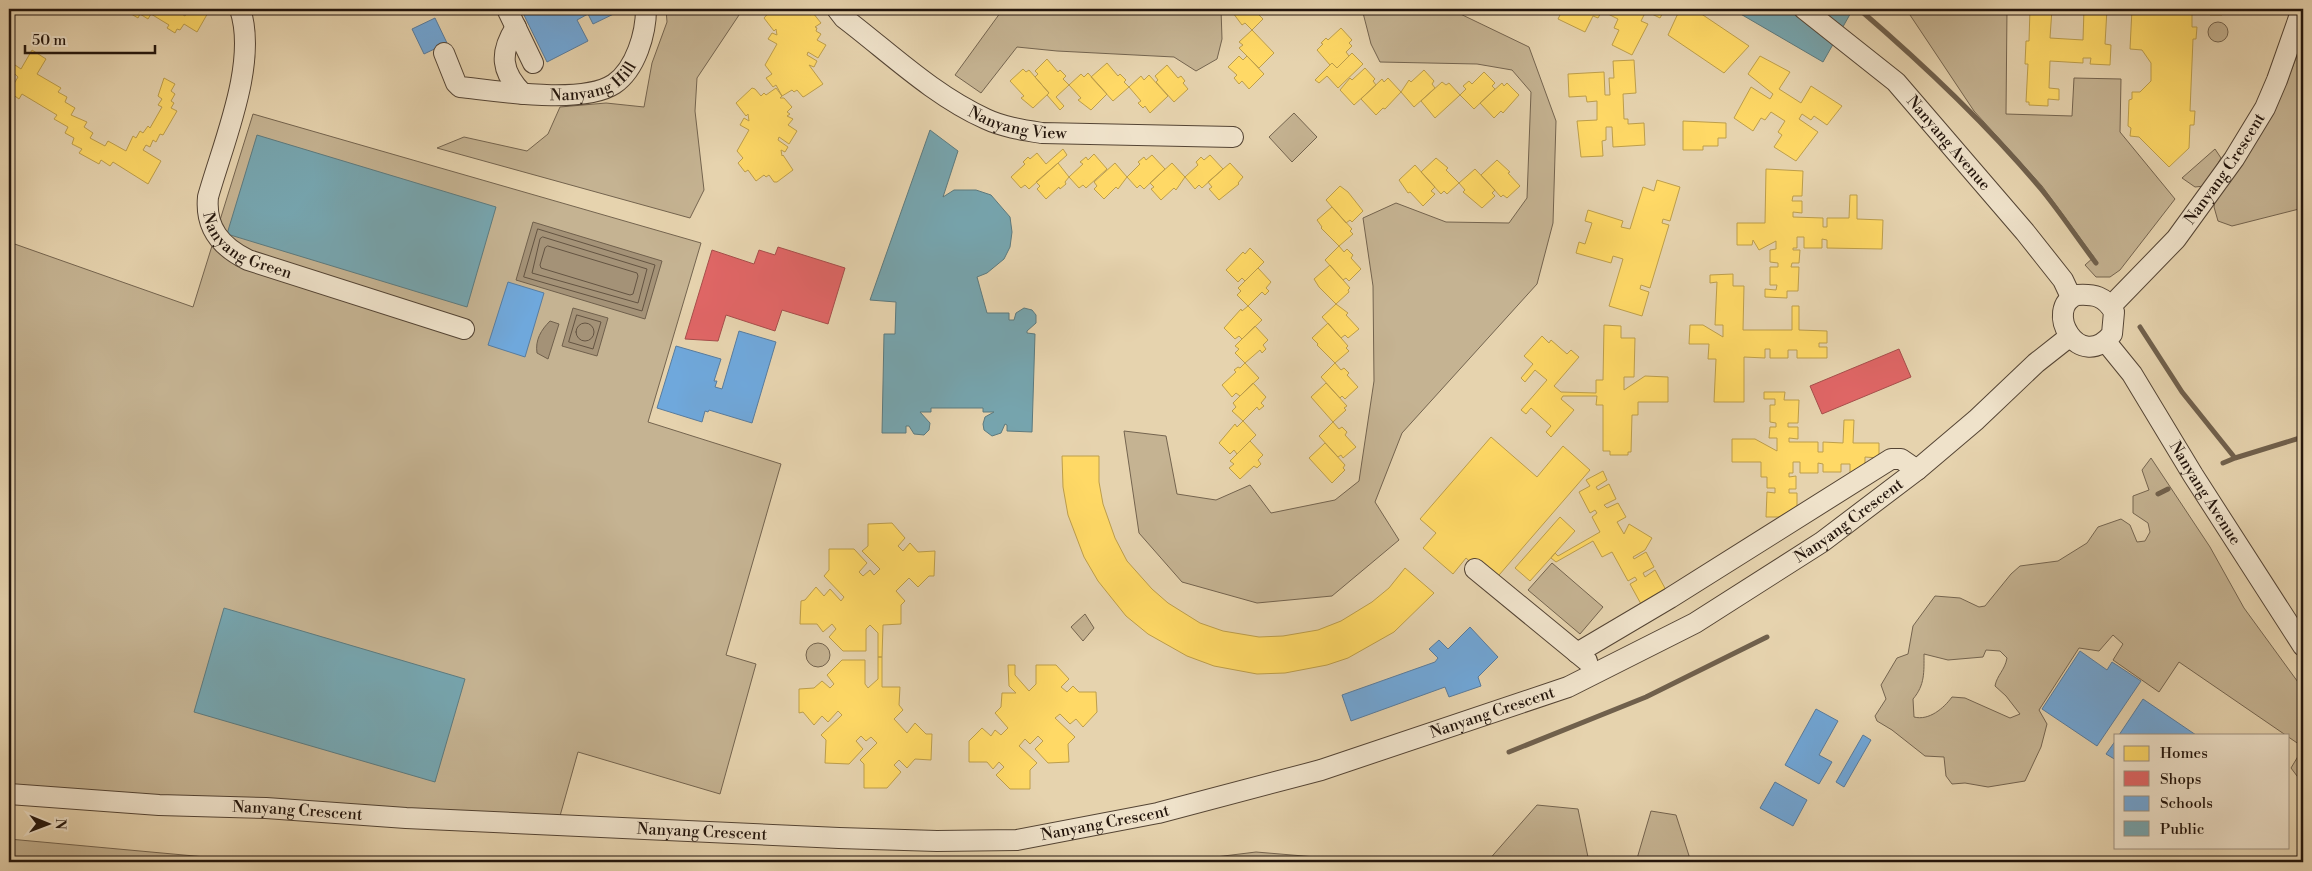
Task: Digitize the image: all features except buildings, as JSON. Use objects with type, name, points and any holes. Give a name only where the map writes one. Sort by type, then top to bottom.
[{"type":"street","name":"Nanyang Green","points":[[240,9],[246,39],[245,62],[241,85],[208,197],[208,215],[218,240],[234,253],[248,260],[464,329]]},
{"type":"street","name":"Nanyang Hill","points":[[507,9],[533,63]]},
{"type":"street","name":"Nanyang Hill","points":[[444,52],[456,83],[460,87],[524,94],[576,95],[595,91],[614,84],[631,65],[639,48],[646,9]]},
{"type":"street","name":"Nanyang View","points":[[837,9],[844,18],[924,80],[959,105],[987,120],[1042,133],[1233,137]]},
{"type":"street","name":"Nanyang Avenue","points":[[1804,9],[1896,82],[2025,232],[2063,280],[2071,297]]},
{"type":"street","name":"Nanyang Crescent","points":[[2110,306],[2171,245],[2234,159],[2265,108],[2278,80],[2302,9]]},
{"type":"street","name":"Nanyang Hill","points":[[516,28],[507,41],[504,53],[512,82],[524,94]]},
{"type":"street","points":[[2095,295],[2110,306],[2114,312],[2114,328],[2106,342],[2098,346],[2088,346],[2078,343],[2069,337],[2063,321],[2065,305],[2071,297],[2095,295]]},
{"type":"street","name":"Nanyang Crescent","points":[[9,794],[159,805],[266,808],[406,818],[839,838],[1017,840],[1158,813],[1321,770],[1568,687],[1600,672],[1695,622],[1822,542],[1916,470],[1976,420],[2036,363],[2069,337]]},
{"type":"street","name":"Nanyang Avenue","points":[[2106,342],[2132,374],[2193,475],[2303,646]]},
{"type":"street","points":[[1577,653],[1670,598],[1891,459],[1901,459],[1916,470]]},
{"type":"street","points":[[1474,569],[1600,672]]},
{"type":"shaded area","points":[[666,9],[743,9],[697,78],[695,111],[704,190],[690,218],[437,148],[464,137],[527,151],[548,134],[560,107],[606,103],[644,107],[652,63],[667,22]]},
{"type":"shaded area","points":[[1003,9],[1221,9],[1222,39],[1217,59],[1196,71],[1174,57],[1017,47],[981,93],[955,75]]},
{"type":"shaded area","points":[[1362,9],[1450,9],[1529,47],[1556,121],[1553,223],[1537,284],[1402,433],[1375,502],[1399,540],[1332,596],[1257,603],[1182,582],[1139,533],[1124,431],[1166,436],[1177,494],[1216,500],[1250,485],[1271,513],[1335,500],[1359,481],[1374,381],[1373,286],[1363,218],[1396,203],[1446,222],[1509,223],[1527,198],[1531,92],[1512,70],[1477,64],[1380,62],[1371,44]]},
{"type":"shaded area","points":[[1906,9],[2007,9],[2006,114],[2072,116],[2074,78],[2121,79],[2120,132],[2175,199],[2120,270],[2110,277],[2096,277],[2085,265],[2094,257],[2042,186],[1974,111]]},
{"type":"shaded area","points":[[2218,22],[2225,25],[2228,32],[2225,39],[2218,42],[2211,39],[2208,32],[2211,25]]},
{"type":"shaded area","points":[[2303,36],[2303,208],[2232,226],[2218,221],[2214,207],[2215,199],[2242,160],[2277,102],[2296,59]]},
{"type":"shaded area","points":[[1294,113],[1317,137],[1292,162],[1269,137]]},
{"type":"shaded area","points":[[253,114],[701,243],[648,422],[781,464],[726,655],[756,664],[720,794],[578,752],[558,823],[9,789],[9,242],[193,307]]},
{"type":"shaded area","points":[[2215,149],[2221,158],[2205,186],[2195,187],[2182,178]]},
{"type":"shaded area","points":[[2151,458],[2210,547],[2244,608],[2303,689],[2303,747],[2290,738],[2290,734],[2284,734],[2179,662],[2159,692],[2113,660],[2123,644],[2113,635],[2099,651],[2079,648],[2039,710],[2047,724],[2041,747],[2025,781],[1988,787],[1965,783],[1952,784],[1946,776],[1944,757],[1925,756],[1892,730],[1877,721],[1875,716],[1886,699],[1881,685],[1897,658],[1908,654],[1913,626],[1935,596],[1960,598],[1979,607],[1985,606],[2011,574],[2020,566],[2058,561],[2087,543],[2098,527],[2121,519],[2130,525],[2137,542],[2145,541],[2150,532],[2148,523],[2133,513],[2133,496],[2149,490],[2142,470]],"holes":[[[1986,650],[2000,651],[2007,658],[1995,686],[2006,696],[2020,714],[2010,718],[1965,698],[1952,697],[1936,713],[1920,718],[1914,717],[1913,699],[1922,683],[1924,654],[1948,660],[1983,657]]]},
{"type":"shaded area","points":[[1552,563],[1603,607],[1580,634],[1528,590]]},
{"type":"shaded area","points":[[1085,614],[1094,628],[1083,641],[1071,627]]},
{"type":"shaded area","points":[[818,643],[827,646],[830,655],[827,664],[818,667],[809,664],[806,655],[809,646]]},
{"type":"shaded area","points":[[2303,748],[2303,784],[2291,768]]},
{"type":"shaded area","points":[[1537,805],[1578,809],[1589,862],[1487,862]]},
{"type":"shaded area","points":[[1651,811],[1676,815],[1691,862],[1636,862]]},
{"type":"shaded area","points":[[9,839],[260,862],[9,862]]},
{"type":"shaded area","points":[[1256,852],[1375,862],[1175,862]]},
{"type":"water","points":[[533,222],[662,261],[645,319],[516,280]]},
{"type":"water","points":[[573,308],[608,318],[597,356],[562,346]]},
{"type":"water","points":[[550,321],[559,324],[548,359],[537,353],[537,344],[539,336]]},
{"type":"waterway","points":[[1859,9],[1931,73],[1998,141],[2048,198],[2096,263]]},
{"type":"waterway","points":[[2140,327],[2182,392],[2235,458],[2303,437]]},
{"type":"waterway","points":[[2223,463],[2235,458]]},
{"type":"waterway","points":[[2158,494],[2168,489]]},
{"type":"waterway","points":[[1509,752],[1646,697],[1767,637]]}]
